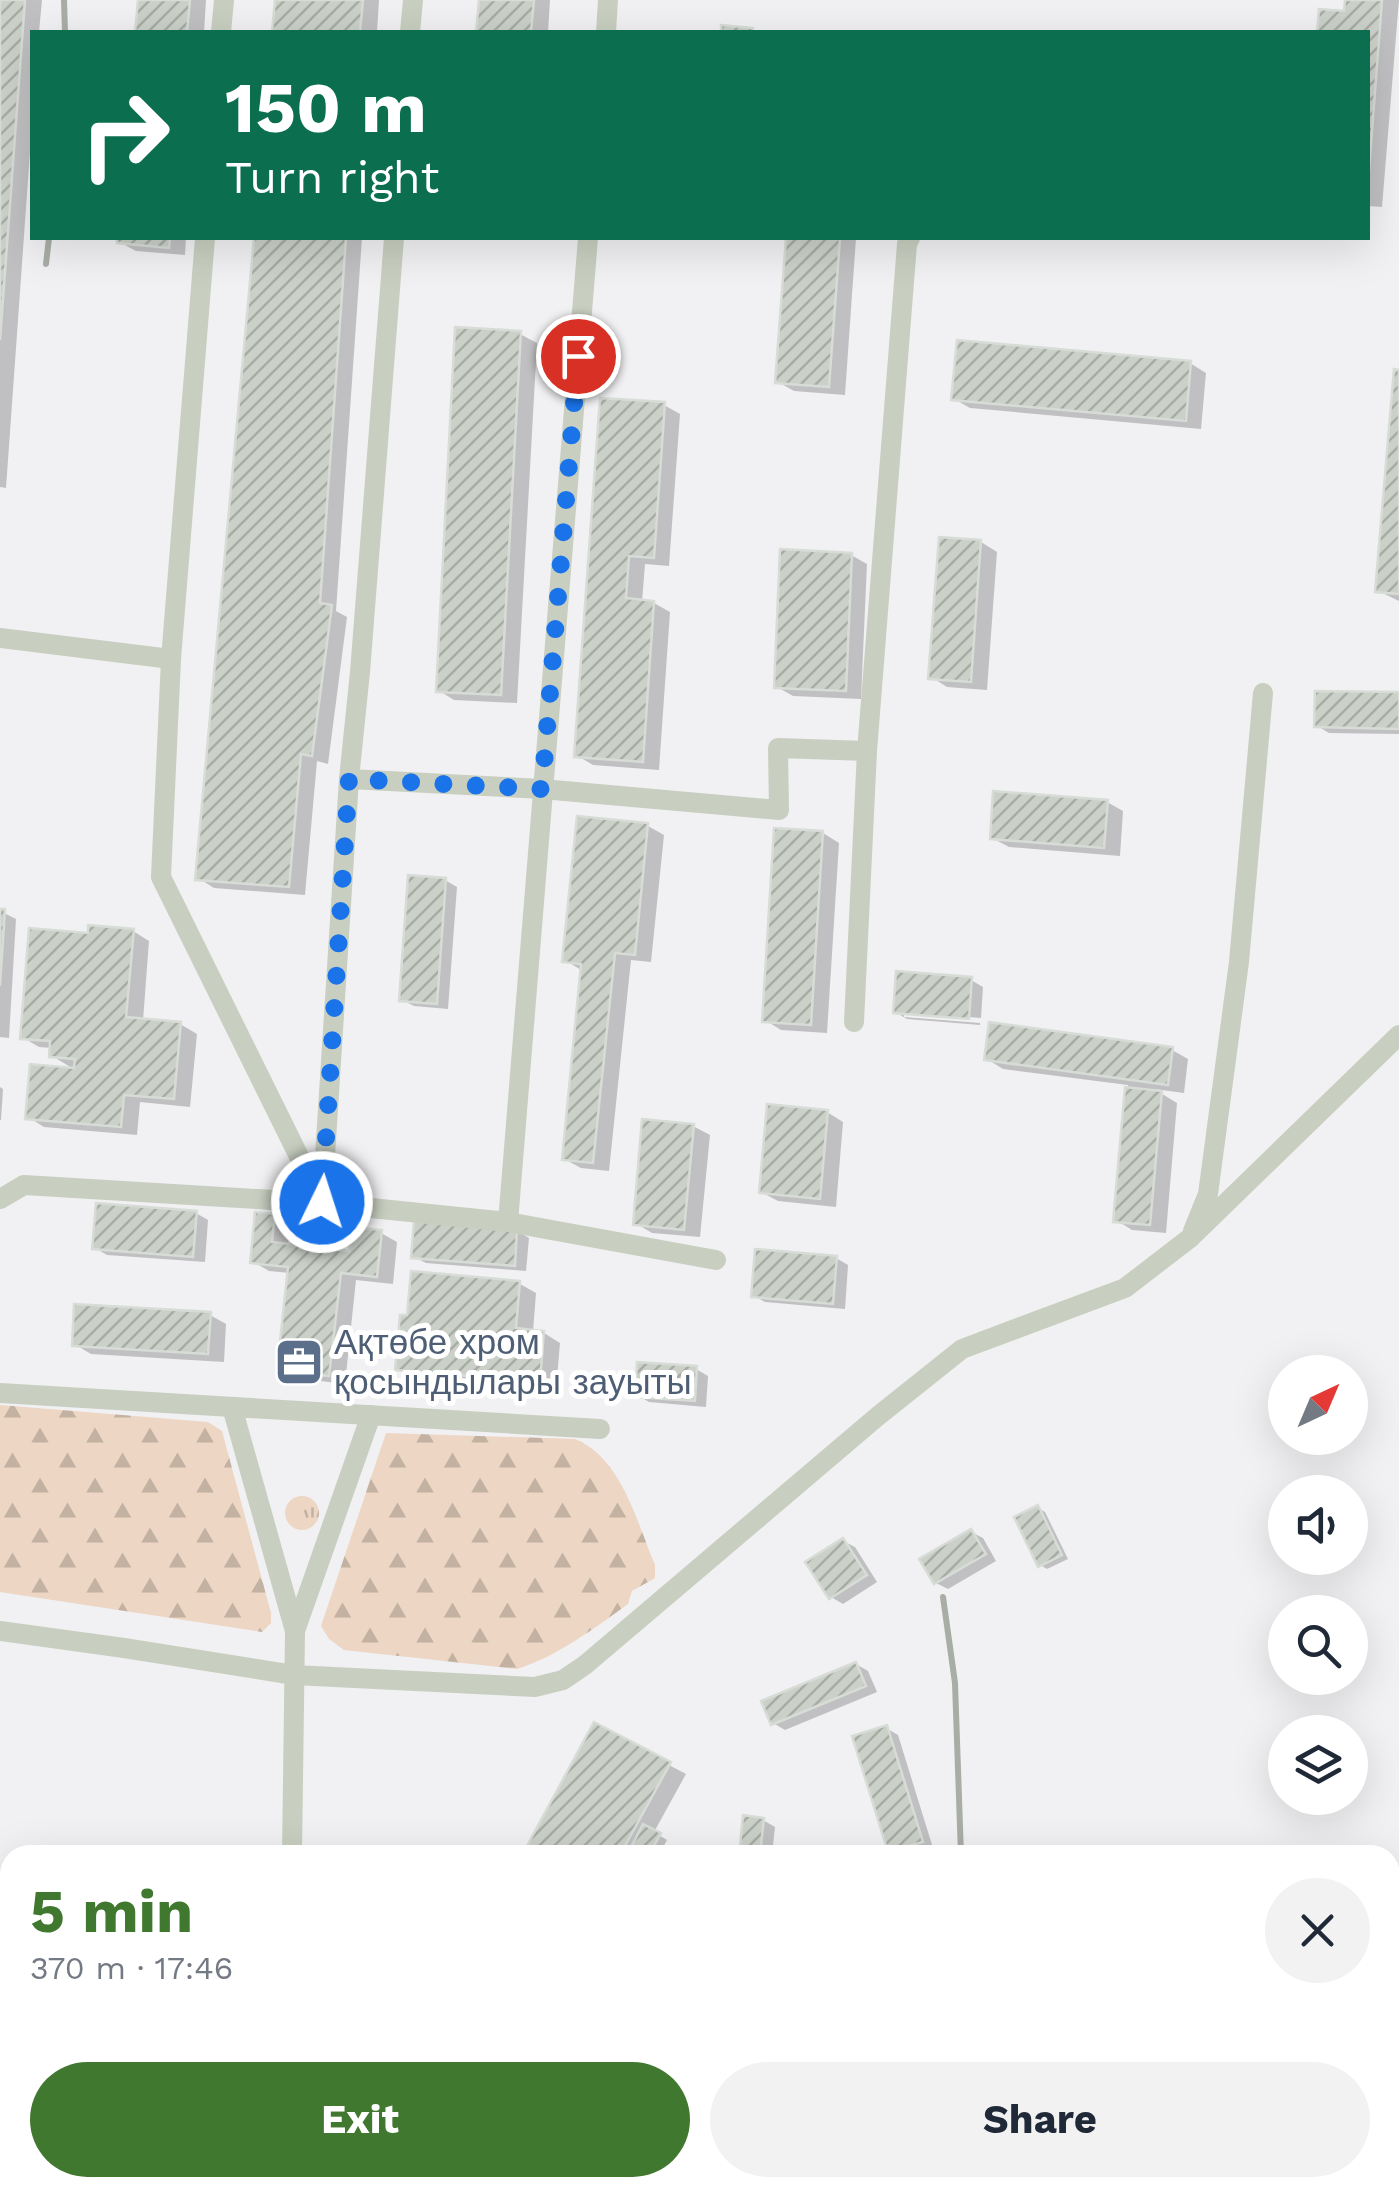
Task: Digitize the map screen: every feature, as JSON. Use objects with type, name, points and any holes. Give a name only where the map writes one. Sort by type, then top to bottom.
[{"type":"street","points":[[222,30],[224,0]]},
{"type":"street","points":[[410,30],[413,0]]},
{"type":"street","points":[[606,30],[608,0]]},
{"type":"street","points":[[205,240],[171,658],[162,877],[322,1202]]},
{"type":"street","points":[[322,1202],[349,779],[394,240]]},
{"type":"street","points":[[508,1222],[588,240]]},
{"type":"street","points":[[854,1022],[867,751],[909,240]]},
{"type":"street","points":[[0,638],[171,658]]},
{"type":"street","points":[[1190,1238],[1208,1194],[1239,962],[1264,693]]},
{"type":"street","points":[[349,779],[542,789],[779,810],[778,748],[867,751]]},
{"type":"street","points":[[0,1632],[294,1675],[535,1687],[563,1680],[962,1350],[1125,1288],[1190,1238],[1399,1035]]},
{"type":"street","points":[[0,1199],[24,1185],[322,1202],[508,1222],[716,1260]]},
{"type":"street","points":[[0,1393],[600,1428]]},
{"type":"street","points":[[232,1407],[295,1632],[292,1845]]},
{"type":"street","points":[[295,1632],[371,1415]]},
{"type":"green space","points":[[0,1405],[208,1422],[222,1431],[271,1623],[262,1632],[0,1592]]},
{"type":"green space","points":[[386,1433],[575,1439],[605,1461],[626,1493],[655,1565],[655,1578],[632,1591],[628,1604],[588,1632],[547,1657],[517,1669],[344,1650],[329,1639],[321,1626]]},
{"type":"green space","points":[[302,1496],[314,1501],[319,1513],[314,1525],[302,1530],[290,1525],[285,1513],[290,1501]]},
{"type":"building","points":[[0,0],[25,0],[0,340]]},
{"type":"building","points":[[138,0],[190,0],[187,30],[135,30]]},
{"type":"building","points":[[275,0],[363,0],[360,30],[272,30]]},
{"type":"building","points":[[479,0],[534,0],[531,30],[476,30]]},
{"type":"building","points":[[1345,0],[1382,0],[1370,158],[1370,30],[1317,30],[1319,9],[1344,11]]},
{"type":"building","points":[[721,25],[753,28],[752,30],[721,30]]},
{"type":"building","points":[[117,240],[170,240],[169,248]]},
{"type":"building","points":[[254,240],[346,240],[320,603],[332,605],[312,756],[301,754],[289,887],[195,880]]},
{"type":"building","points":[[786,240],[840,240],[829,387],[775,383]]},
{"type":"building","points":[[455,327],[521,331],[501,695],[436,692]]},
{"type":"building","points":[[957,340],[1191,361],[1186,421],[951,400]]},
{"type":"building","points":[[1394,369],[1399,370],[1399,594],[1375,592]]},
{"type":"building","points":[[600,398],[665,402],[654,558],[629,556],[626,598],[654,601],[643,762],[574,757]]},
{"type":"building","points":[[939,537],[981,540],[971,682],[928,679]]},
{"type":"building","points":[[780,549],[852,553],[846,691],[774,688]]},
{"type":"building","points":[[1315,691],[1399,692],[1399,729],[1314,727]]},
{"type":"building","points":[[993,791],[1108,800],[1104,848],[990,839]]},
{"type":"building","points":[[577,816],[648,823],[635,955],[615,953],[593,1163],[562,1160],[581,964],[562,962]]},
{"type":"building","points":[[774,828],[823,831],[811,1025],[762,1022]]},
{"type":"building","points":[[408,875],[446,878],[437,1004],[399,1001]]},
{"type":"building","points":[[0,909],[5,909],[0,986]]},
{"type":"building","points":[[88,925],[134,929],[126,1017],[181,1022],[174,1099],[124,1095],[121,1127],[25,1119],[30,1064],[74,1068],[75,1059],[49,1057],[50,1041],[20,1039],[29,928],[88,933]]},
{"type":"building","points":[[896,971],[972,977],[969,1019],[893,1013]]},
{"type":"building","points":[[989,1022],[1173,1047],[1168,1085],[984,1060]]},
{"type":"building","points":[[1125,1087],[1162,1091],[1150,1225],[1113,1222]]},
{"type":"building","points":[[767,1104],[828,1110],[820,1199],[759,1193]]},
{"type":"building","points":[[642,1119],[694,1124],[684,1230],[633,1225]]},
{"type":"building","points":[[96,1203],[197,1211],[193,1257],[92,1249]]},
{"type":"building","points":[[255,1212],[275,1214],[272,1242],[349,1251],[352,1227],[382,1230],[377,1277],[341,1273],[329,1376],[277,1370],[288,1267],[250,1263]]},
{"type":"building","points":[[414,1221],[517,1229],[515,1266],[411,1258]]},
{"type":"building","points":[[755,1249],[837,1256],[833,1304],[751,1297]]},
{"type":"building","points":[[411,1271],[520,1281],[516,1328],[544,1331],[540,1382],[395,1370],[400,1315],[407,1315]]},
{"type":"building","points":[[74,1304],[211,1312],[208,1354],[72,1346]]},
{"type":"building","points":[[637,1362],[697,1366],[695,1401],[635,1397]]},
{"type":"building","points":[[1038,1505],[1062,1555],[1038,1567],[1014,1517]]},
{"type":"building","points":[[971,1529],[986,1554],[934,1584],[919,1559]]},
{"type":"building","points":[[843,1538],[867,1575],[829,1599],[805,1562]]},
{"type":"building","points":[[856,1662],[866,1686],[771,1725],[761,1701]]},
{"type":"building","points":[[594,1722],[671,1762],[625,1845],[528,1845]]},
{"type":"building","points":[[887,1725],[923,1842],[886,1845],[852,1736]]},
{"type":"building","points":[[743,1815],[764,1818],[761,1845],[740,1845]]},
{"type":"building","points":[[643,1824],[661,1833],[654,1845],[632,1845]]},
{"type":"railway","points":[[64,0],[65,30]]},
{"type":"railway","points":[[46,264],[49,240]]},
{"type":"railway","points":[[943,1597],[955,1683],[961,1845]]},
{"type":"place","name":"Ақтөбе хром қосындылары зауыты","points":[[299,1362]]},
{"type":"route","points":[[322,1202],[349,779],[542,789],[578,356]]}]
